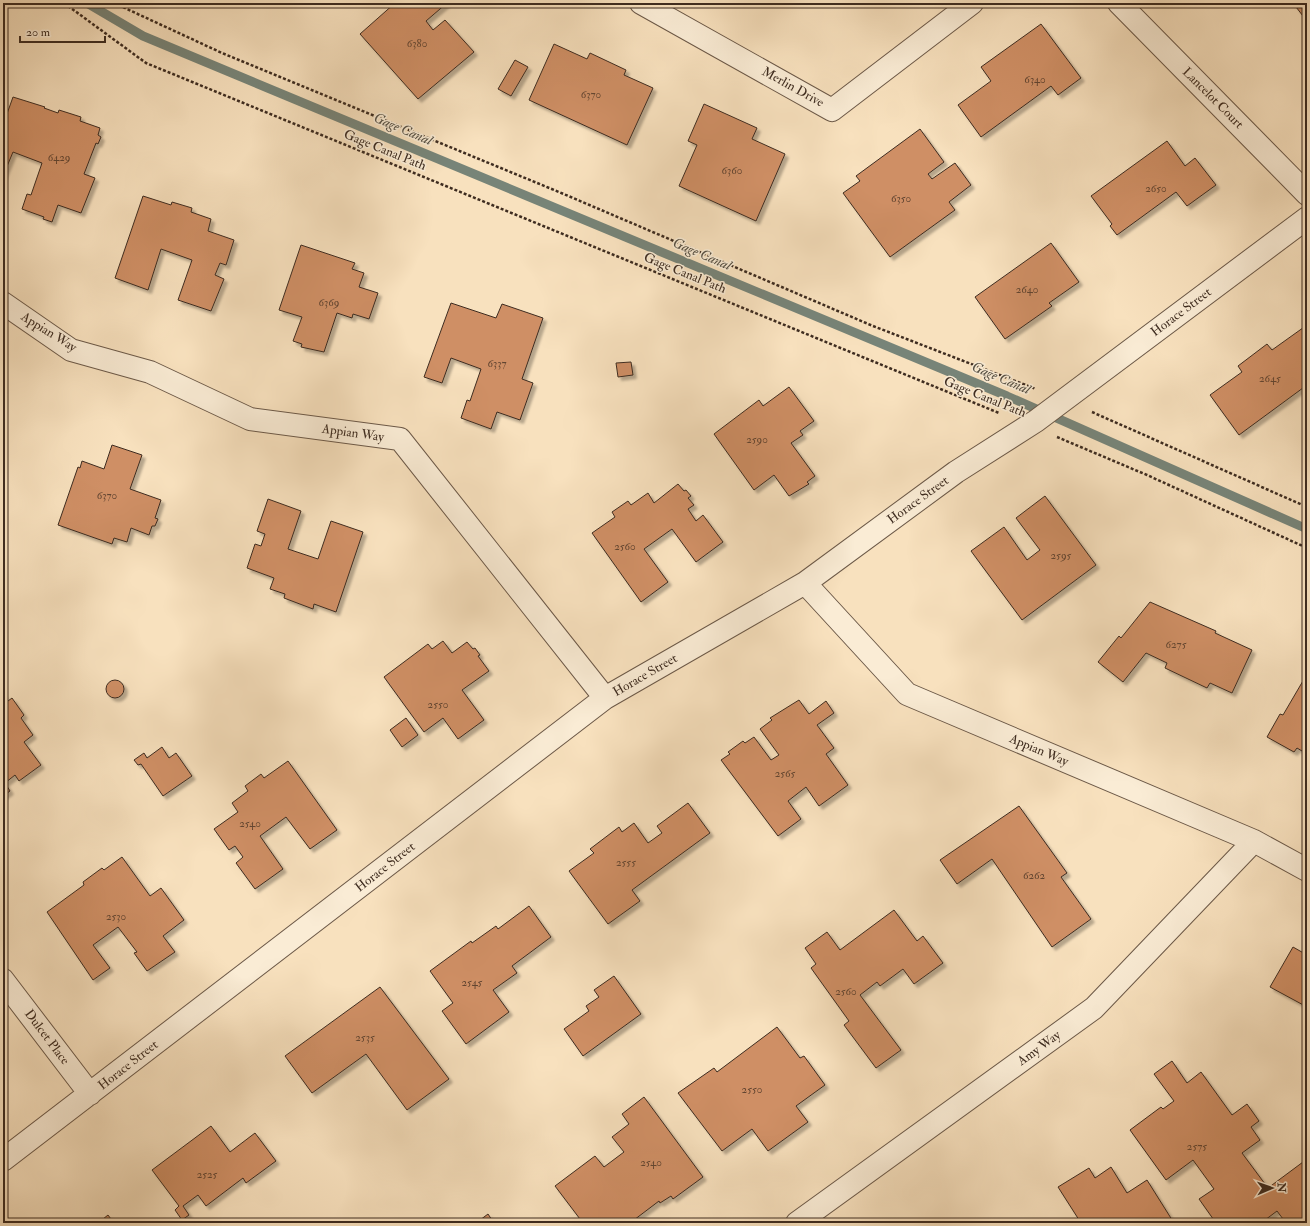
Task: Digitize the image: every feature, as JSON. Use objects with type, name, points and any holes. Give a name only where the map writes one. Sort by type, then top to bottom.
[{"type":"street","name":"Merlin Drive","points":[[641,3],[832,110],[972,3]]},
{"type":"street","name":"Lancelot Court","points":[[1119,3],[1307,194]]},
{"type":"street","name":"Horace Street","points":[[3,1160],[606,698],[805,583],[956,472],[1032,423],[1307,218]]},
{"type":"street","name":"Appian Way","points":[[3,303],[71,350],[150,372],[250,419],[400,439],[606,698]]},
{"type":"street","name":"Appian Way","points":[[805,583],[907,694],[1254,841],[1307,870]]},
{"type":"street","name":"Amy Way","points":[[797,1223],[1094,1008],[1254,841]]},
{"type":"street","name":"Dulcet Place","points":[[3,980],[90,1094]]},
{"type":"path","name":"Gage Canal Path","points":[[64,3],[146,63],[1032,423],[1307,548]]},
{"type":"path","name":"Gage Canal Path","points":[[114,3],[222,53],[559,192],[873,326],[1060,402],[1307,507]]},
{"type":"building","points":[[395,3],[447,3],[426,21],[433,30],[445,20],[474,52],[418,99],[360,34]]},
{"type":"building","points":[[1293,3],[1307,3],[1307,22],[1306,20]]},
{"type":"building","points":[[1041,24],[1081,78],[1058,95],[1051,86],[981,137],[958,105],[991,81],[981,67]]},
{"type":"building","points":[[554,44],[587,59],[590,53],[626,70],[624,75],[653,88],[627,145],[529,100]]},
{"type":"building","points":[[515,60],[528,67],[511,96],[498,89]]},
{"type":"building","points":[[13,97],[45,107],[44,108],[58,113],[59,110],[81,117],[80,121],[100,128],[98,135],[101,137],[98,144],[96,143],[84,174],[95,178],[81,213],[58,205],[52,222],[43,219],[44,217],[22,209],[27,194],[31,195],[42,163],[13,152],[3,176],[3,125]]},
{"type":"building","points":[[704,104],[757,128],[752,139],[785,154],[756,221],[679,186],[697,145],[688,141]]},
{"type":"building","points":[[920,129],[944,162],[928,174],[932,179],[955,163],[971,185],[949,202],[955,210],[890,257],[843,193],[860,181],[856,176]]},
{"type":"building","points":[[1167,141],[1185,166],[1195,158],[1216,185],[1187,206],[1176,192],[1117,235],[1110,226],[1112,224],[1091,196]]},
{"type":"building","points":[[143,196],[171,205],[172,202],[192,208],[191,212],[211,219],[208,231],[234,240],[226,265],[220,263],[215,275],[224,279],[211,311],[178,300],[192,260],[161,249],[148,290],[115,278]]},
{"type":"building","points":[[1051,243],[1079,282],[1049,303],[1052,306],[1005,339],[975,297]]},
{"type":"building","points":[[301,245],[355,263],[352,269],[364,273],[359,287],[378,293],[369,319],[353,314],[352,318],[337,313],[324,352],[301,347],[302,344],[293,341],[302,317],[279,310]]},
{"type":"building","points":[[451,303],[496,318],[502,304],[543,318],[522,379],[533,383],[520,420],[497,412],[491,429],[461,418],[467,400],[470,401],[481,369],[451,358],[442,383],[424,377]]},
{"type":"building","points":[[1307,325],[1307,385],[1239,435],[1210,395],[1242,372],[1238,366],[1267,344],[1272,350]]},
{"type":"building","points":[[631,362],[633,375],[618,377],[616,363]]},
{"type":"building","points":[[789,387],[814,421],[800,431],[803,435],[791,443],[815,476],[807,482],[809,484],[789,496],[774,475],[754,490],[714,434],[759,400],[763,406]]},
{"type":"building","points":[[112,445],[142,455],[130,489],[161,500],[155,518],[158,519],[155,526],[152,526],[149,535],[131,528],[127,542],[114,538],[112,544],[58,525],[78,467],[80,468],[82,461],[104,469]]},
{"type":"building","points":[[678,484],[691,496],[688,498],[694,505],[688,509],[696,521],[703,515],[723,542],[696,562],[672,529],[644,549],[668,582],[641,602],[592,533],[615,517],[612,512],[628,501],[631,505],[648,493],[654,503]]},
{"type":"building","points":[[1045,496],[1096,565],[1022,620],[971,551],[1004,527],[1027,560],[1040,550],[1016,518]]},
{"type":"building","points":[[268,499],[301,511],[288,549],[318,559],[331,521],[363,532],[336,612],[314,604],[313,609],[284,598],[285,594],[270,589],[274,578],[247,568],[255,544],[261,546],[265,534],[257,531]]},
{"type":"building","points":[[1150,602],[1216,631],[1215,633],[1252,650],[1232,693],[1210,683],[1207,688],[1165,668],[1167,663],[1146,653],[1123,682],[1098,662],[1119,636],[1121,638]]},
{"type":"building","points":[[443,641],[452,653],[467,642],[473,649],[475,648],[480,655],[478,656],[489,671],[462,690],[484,720],[458,739],[443,718],[424,732],[384,677],[428,644],[432,649]]},
{"type":"building","points":[[1307,674],[1307,754],[1297,748],[1294,752],[1267,737],[1280,714],[1283,715]]},
{"type":"building","points":[[115,680],[121,683],[124,689],[121,695],[115,698],[109,695],[106,689],[109,683]]},
{"type":"building","points":[[3,694],[8,701],[12,698],[24,715],[21,718],[33,735],[24,742],[41,765],[19,781],[15,775],[5,783],[10,791],[3,796]]},
{"type":"building","points":[[799,700],[809,714],[826,701],[834,713],[817,725],[834,748],[826,754],[848,785],[819,806],[806,787],[788,801],[801,819],[778,836],[721,760],[730,754],[728,752],[743,741],[745,743],[754,737],[771,760],[779,755],[760,729],[772,720],[770,718]]},
{"type":"building","points":[[406,718],[418,735],[402,747],[390,730]]},
{"type":"building","points":[[162,747],[169,758],[176,753],[192,776],[163,796],[141,764],[138,765],[134,760],[144,753],[147,758]]},
{"type":"building","points":[[288,761],[337,830],[310,849],[286,817],[260,836],[283,869],[255,889],[236,863],[243,857],[235,846],[229,850],[214,829],[238,812],[232,803],[248,791],[245,786],[261,774],[264,778]]},
{"type":"building","points":[[688,803],[710,833],[632,890],[640,901],[608,924],[569,871],[594,853],[590,849],[619,827],[622,832],[634,823],[648,843],[662,833],[657,826]]},
{"type":"building","points":[[1019,806],[1067,873],[1061,877],[1091,919],[1052,947],[992,859],[957,884],[940,860]]},
{"type":"building","points":[[122,857],[150,896],[161,888],[184,920],[163,936],[175,952],[147,971],[134,953],[137,952],[118,927],[93,945],[110,968],[93,980],[47,912],[84,885],[83,882],[102,868],[104,870]]},
{"type":"building","points":[[529,906],[551,937],[512,966],[517,973],[493,990],[509,1012],[466,1044],[442,1011],[453,1003],[430,971],[471,941],[472,943],[496,926],[498,929]]},
{"type":"building","points":[[894,910],[917,941],[923,936],[943,963],[914,984],[903,969],[880,986],[877,982],[860,995],[901,1050],[876,1068],[844,1025],[849,1021],[811,968],[816,964],[805,948],[827,932],[840,950]]},
{"type":"building","points":[[1293,947],[1307,955],[1307,1007],[1270,987]]},
{"type":"building","points":[[614,976],[641,1014],[583,1056],[564,1029],[589,1011],[586,1006],[599,997],[594,990]]},
{"type":"building","points":[[380,987],[449,1079],[407,1110],[366,1054],[312,1093],[285,1056]]},
{"type":"building","points":[[777,1027],[800,1058],[804,1056],[825,1085],[796,1106],[808,1122],[768,1151],[752,1129],[722,1151],[678,1093],[714,1068],[717,1072]]},
{"type":"building","points":[[1172,1061],[1187,1083],[1201,1072],[1232,1115],[1247,1104],[1259,1121],[1251,1127],[1260,1140],[1242,1153],[1268,1188],[1303,1162],[1307,1167],[1307,1223],[1286,1223],[1277,1211],[1261,1223],[1216,1223],[1199,1199],[1214,1189],[1193,1160],[1166,1180],[1130,1130],[1161,1107],[1163,1109],[1174,1101],[1154,1074]]},
{"type":"building","points":[[644,1097],[703,1177],[673,1199],[671,1196],[660,1203],[659,1201],[630,1223],[583,1223],[555,1186],[595,1156],[604,1167],[624,1152],[612,1137],[629,1124],[622,1114]]},
{"type":"building","points":[[211,1126],[230,1152],[255,1133],[276,1161],[246,1183],[243,1178],[206,1206],[198,1195],[183,1206],[189,1215],[182,1220],[175,1210],[179,1206],[152,1170]]},
{"type":"building","points":[[1111,1167],[1127,1193],[1147,1180],[1174,1223],[1081,1223],[1058,1187],[1089,1168],[1095,1178]]},
{"type":"building","points":[[488,1214],[494,1223],[476,1223]]},
{"type":"building","points":[[108,1215],[114,1223],[98,1223]]},
{"type":"waterway","name":"Gage Canal","points":[[87,3],[143,36],[1007,396],[1307,529]]}]
